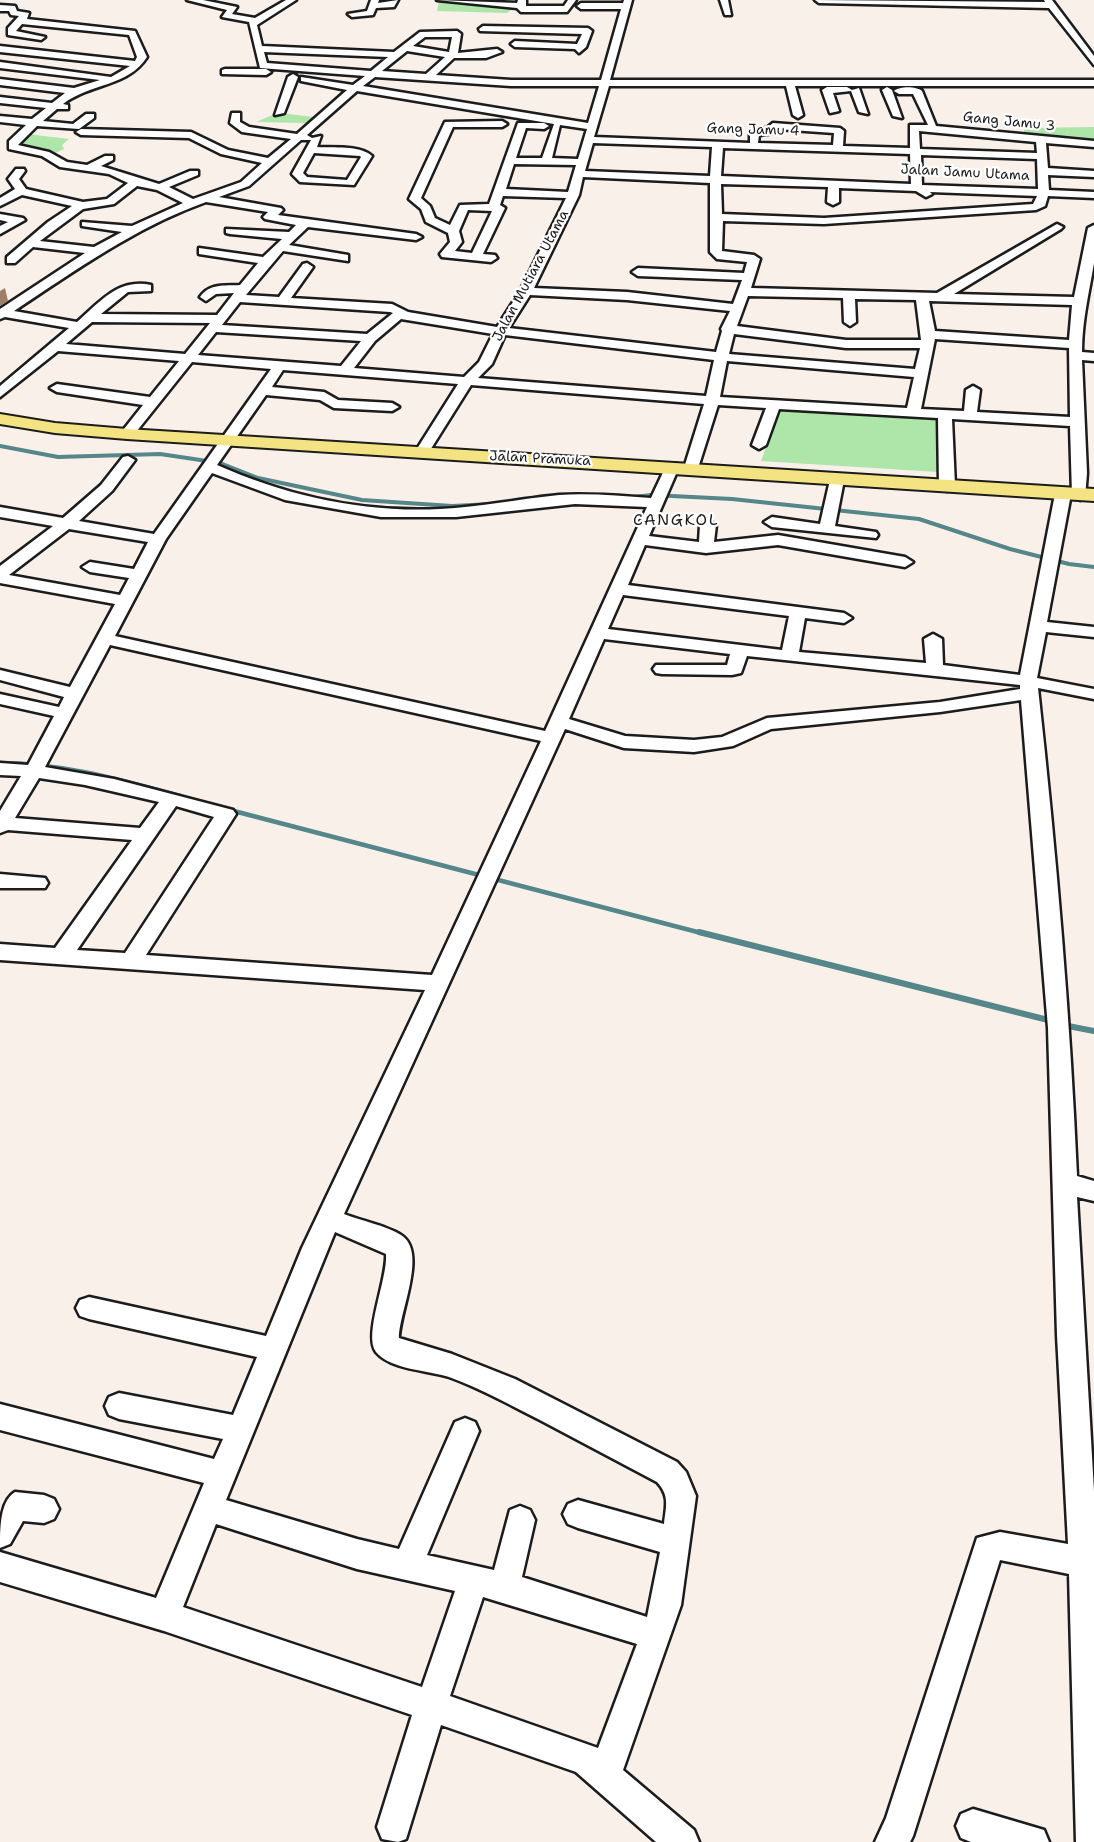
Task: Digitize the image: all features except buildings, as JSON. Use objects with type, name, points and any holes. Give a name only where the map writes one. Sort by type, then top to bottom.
[{"type":"main road","name":"Jalan Pramuka","points":[[0,419],[54,428],[127,434],[691,468],[837,480],[1079,495]]},
{"type":"street","points":[[193,0],[235,10],[226,15],[256,21]]},
{"type":"street","points":[[277,0],[291,1]]},
{"type":"street","points":[[358,0],[352,11],[368,14],[373,3],[391,5],[394,0]]},
{"type":"street","points":[[441,0],[521,3],[523,9],[565,10],[572,0]]},
{"type":"street","points":[[724,0],[728,13]]},
{"type":"street","points":[[819,0],[1049,2],[1094,62]]},
{"type":"street","points":[[265,69],[252,24],[291,1]]},
{"type":"street","points":[[581,6],[627,3]]},
{"type":"street","name":"Jalan Mutiara Utama","points":[[422,453],[467,381],[485,364],[501,331],[526,291],[573,195],[590,140],[590,127],[627,3]]},
{"type":"street","points":[[0,8],[12,8],[14,13],[26,15],[10,32]]},
{"type":"street","points":[[21,21],[132,33],[142,57],[138,64],[92,91]]},
{"type":"street","points":[[60,34],[75,26]]},
{"type":"street","points":[[483,29],[561,26],[588,31],[584,43],[512,42],[504,35]]},
{"type":"street","points":[[0,31],[53,38],[0,64]]},
{"type":"street","points":[[1,314],[96,251],[134,230],[192,203],[245,184],[373,72],[426,33],[458,36],[453,54],[430,76]]},
{"type":"street","points":[[605,40],[616,41]]},
{"type":"street","points":[[126,45],[137,46]]},
{"type":"street","points":[[334,69],[357,45]]},
{"type":"street","points":[[404,48],[489,56],[497,52]]},
{"type":"street","points":[[0,49],[138,64]]},
{"type":"street","points":[[260,49],[394,55]]},
{"type":"street","points":[[422,61],[445,62]]},
{"type":"street","points":[[0,64],[113,79]]},
{"type":"street","points":[[265,69],[293,77],[410,98],[460,106],[496,108],[590,127]]},
{"type":"street","points":[[225,72],[265,69],[334,69],[373,72],[409,71],[430,76],[481,81],[790,83],[870,87],[1094,83]]},
{"type":"street","points":[[279,113],[293,77]]},
{"type":"street","points":[[442,120],[460,106],[481,81]]},
{"type":"street","points":[[0,82],[74,92],[120,87]]},
{"type":"street","points":[[790,83],[798,115]]},
{"type":"street","points":[[834,111],[827,90],[856,90],[870,87],[917,91],[932,124]]},
{"type":"street","points":[[856,90],[864,112]]},
{"type":"street","points":[[887,90],[898,116]]},
{"type":"street","points":[[74,92],[13,143],[13,147],[45,154],[64,165],[112,171],[135,182],[160,188],[192,203]]},
{"type":"street","points":[[473,92],[529,94]]},
{"type":"street","points":[[385,105],[402,103],[410,98]]},
{"type":"street","points":[[0,100],[57,106],[89,113],[78,126],[0,119]]},
{"type":"street","points":[[339,104],[359,104]]},
{"type":"street","points":[[236,115],[235,123],[246,130],[366,142]]},
{"type":"street","points":[[453,231],[430,220],[426,208],[415,199],[449,124],[590,127]]},
{"type":"street","points":[[494,207],[522,125]]},
{"type":"street","points":[[262,126],[309,128]]},
{"type":"street","points":[[546,161],[556,126]]},
{"type":"street","points":[[754,145],[754,132],[771,131],[772,126],[775,126],[838,130],[838,147]]},
{"type":"street","name":"Gang Jamu 3","points":[[914,149],[913,129],[921,127],[1094,144]]},
{"type":"street","points":[[83,130],[159,132],[167,135],[200,137],[225,152],[271,162]]},
{"type":"street","points":[[308,154],[366,154],[360,167],[300,169],[316,138]]},
{"type":"street","points":[[719,217],[824,221],[1036,207],[1041,204],[1044,192],[1041,139]]},
{"type":"street","name":"Gang Jamu 4","points":[[590,140],[914,149],[1041,156]]},
{"type":"street","points":[[691,468],[712,401],[727,329],[750,277],[753,258],[721,256],[716,252],[719,217],[713,178],[718,143]]},
{"type":"street","points":[[782,169],[787,146]]},
{"type":"street","points":[[914,149],[917,186],[943,212]]},
{"type":"street","points":[[20,191],[21,187],[14,179],[17,167],[33,151]]},
{"type":"street","points":[[89,168],[109,159]]},
{"type":"street","name":"Jalan Jamu Utama","points":[[509,161],[546,161],[582,168],[713,178],[782,169],[834,183],[851,180],[917,186],[1094,195]]},
{"type":"street","points":[[1042,171],[1094,174]]},
{"type":"street","points":[[160,188],[194,173]]},
{"type":"street","points":[[0,203],[20,191],[81,205],[110,202],[135,182]]},
{"type":"street","points":[[833,202],[834,183]]},
{"type":"street","points":[[498,192],[573,195]]},
{"type":"street","points":[[206,199],[343,219]]},
{"type":"street","points":[[11,260],[52,224],[81,205]]},
{"type":"street","points":[[476,257],[500,209],[464,207],[453,231],[456,242],[445,253],[476,257],[491,258]]},
{"type":"street","points":[[277,210],[269,217],[416,237]]},
{"type":"street","points":[[0,217],[52,224]]},
{"type":"street","points":[[0,231],[19,220]]},
{"type":"street","points":[[127,434],[266,261],[305,223]]},
{"type":"street","points":[[86,224],[134,230]]},
{"type":"street","points":[[939,298],[1057,226]]},
{"type":"street","points":[[1093,1842],[1092,1725],[1084,1562],[1087,1529],[1064,1183],[1059,1022],[1029,687],[1037,626],[1050,560],[1079,495],[1084,431],[1075,350],[1078,301],[1090,274],[1094,228]]},
{"type":"street","points":[[230,231],[290,236]]},
{"type":"street","points":[[281,247],[341,254],[364,231]]},
{"type":"street","points":[[30,243],[96,251]]},
{"type":"street","points":[[204,250],[266,261]]},
{"type":"street","points":[[282,301],[307,267]]},
{"type":"street","points":[[638,272],[750,277]]},
{"type":"street","points":[[0,393],[124,288],[147,288]]},
{"type":"street","points":[[206,297],[212,290],[282,301],[392,308],[402,312],[400,315]]},
{"type":"street","points":[[526,291],[627,296],[735,308]]},
{"type":"street","points":[[744,292],[1078,301]]},
{"type":"street","points":[[849,295],[850,322]]},
{"type":"street","points":[[0,296],[23,300]]},
{"type":"street","points":[[913,414],[929,340],[922,298]]},
{"type":"street","points":[[1,314],[84,322],[216,324],[370,338]]},
{"type":"street","points":[[344,372],[370,338],[400,315],[501,331],[721,357],[920,374]]},
{"type":"street","points":[[1077,316],[1094,318]]},
{"type":"street","points":[[727,329],[846,344],[929,340],[1075,350],[1094,357]]},
{"type":"street","points":[[55,347],[278,368],[712,401],[970,416],[1084,431]]},
{"type":"street","points":[[146,835],[1,824],[158,539],[260,390],[278,368]]},
{"type":"street","points":[[57,388],[154,402]]},
{"type":"street","points":[[260,390],[324,396],[334,404],[392,407]]},
{"type":"street","points":[[970,416],[973,390]]},
{"type":"street","points":[[759,445],[774,405]]},
{"type":"street","points":[[945,415],[947,486]]},
{"type":"street","points":[[0,576],[102,493],[122,471],[128,460]]},
{"type":"street","points":[[210,463],[256,487],[324,503],[400,515],[460,513],[574,499],[659,498]]},
{"type":"street","points":[[164,1616],[272,1349],[329,1219],[556,730],[672,467]]},
{"type":"street","points":[[256,487],[268,471]]},
{"type":"street","points":[[830,517],[837,480]]},
{"type":"street","points":[[0,512],[158,539]]},
{"type":"street","points":[[772,522],[830,517],[870,535]]},
{"type":"street","points":[[706,548],[708,525]]},
{"type":"street","points":[[639,539],[706,548],[778,540],[905,562]]},
{"type":"street","points":[[90,567],[139,575]]},
{"type":"street","points":[[0,576],[124,601]]},
{"type":"street","points":[[618,589],[844,618]]},
{"type":"street","points":[[790,656],[798,612]]},
{"type":"street","points":[[1037,626],[1094,632]]},
{"type":"street","points":[[598,633],[790,656],[934,669],[1029,687],[1094,694]]},
{"type":"street","points":[[104,639],[556,730],[624,742],[694,746],[726,742],[767,724],[940,707],[1029,687]]},
{"type":"street","points":[[933,639],[934,669]]},
{"type":"street","points":[[662,669],[734,670],[740,650]]},
{"type":"street","points":[[0,675],[74,694]]},
{"type":"street","points":[[0,699],[64,713]]},
{"type":"street","points":[[0,769],[36,764],[226,814],[132,960]]},
{"type":"street","points":[[61,956],[171,799]]},
{"type":"street","points":[[0,881],[38,883]]},
{"type":"street","points":[[0,952],[438,983]]},
{"type":"street","points":[[1064,1183],[1094,1191]]},
{"type":"street","points":[[329,1219],[393,1243],[399,1250],[397,1285],[385,1329],[387,1344],[397,1352],[452,1366],[505,1388],[667,1472],[676,1482],[682,1496],[678,1542],[666,1605],[605,1775]]},
{"type":"street","points":[[89,1308],[272,1349]]},
{"type":"street","points":[[119,1406],[240,1429]]},
{"type":"street","points":[[0,1417],[222,1474]]},
{"type":"street","points":[[407,1566],[465,1431]]},
{"type":"street","points":[[0,1534],[15,1506],[44,1509]]},
{"type":"street","points":[[208,1508],[339,1550],[505,1587],[656,1635]]},
{"type":"street","points":[[578,1515],[678,1542]]},
{"type":"street","points":[[505,1587],[520,1520]]},
{"type":"street","points":[[892,1842],[901,1824],[987,1548],[1000,1546],[1084,1562]]},
{"type":"street","points":[[0,1567],[164,1616],[560,1749],[586,1760],[682,1842]]},
{"type":"street","points":[[394,1827],[431,1705],[474,1580]]},
{"type":"street","points":[[973,1826],[1032,1842]]},
{"type":"green space","points":[[439,2],[516,6],[507,13],[437,11]]},
{"type":"green space","points":[[277,113],[313,117],[307,123],[256,122]]},
{"type":"green space","points":[[1094,127],[1094,143],[1023,136],[1025,128]]},
{"type":"green space","points":[[27,134],[69,139],[62,145],[64,149],[51,155],[47,151],[16,145]]},
{"type":"green space","points":[[780,408],[939,417],[938,472],[761,461]]},
{"type":"waterway","points":[[0,446],[58,457],[160,454],[187,458],[220,463],[258,478],[362,500],[452,506],[492,504]]},
{"type":"waterway","points":[[633,497],[652,495],[732,499],[919,519],[1010,549],[1069,564],[1094,567]]},
{"type":"waterway","points":[[0,763],[69,769],[180,796]]},
{"type":"waterway","points":[[230,810],[705,934]]},
{"type":"waterway","points":[[699,932],[1052,1021]]},
{"type":"waterway","points":[[1063,1025],[1094,1031]]},
{"type":"district","name":"CANGKOL","points":[[676,521]]}]
